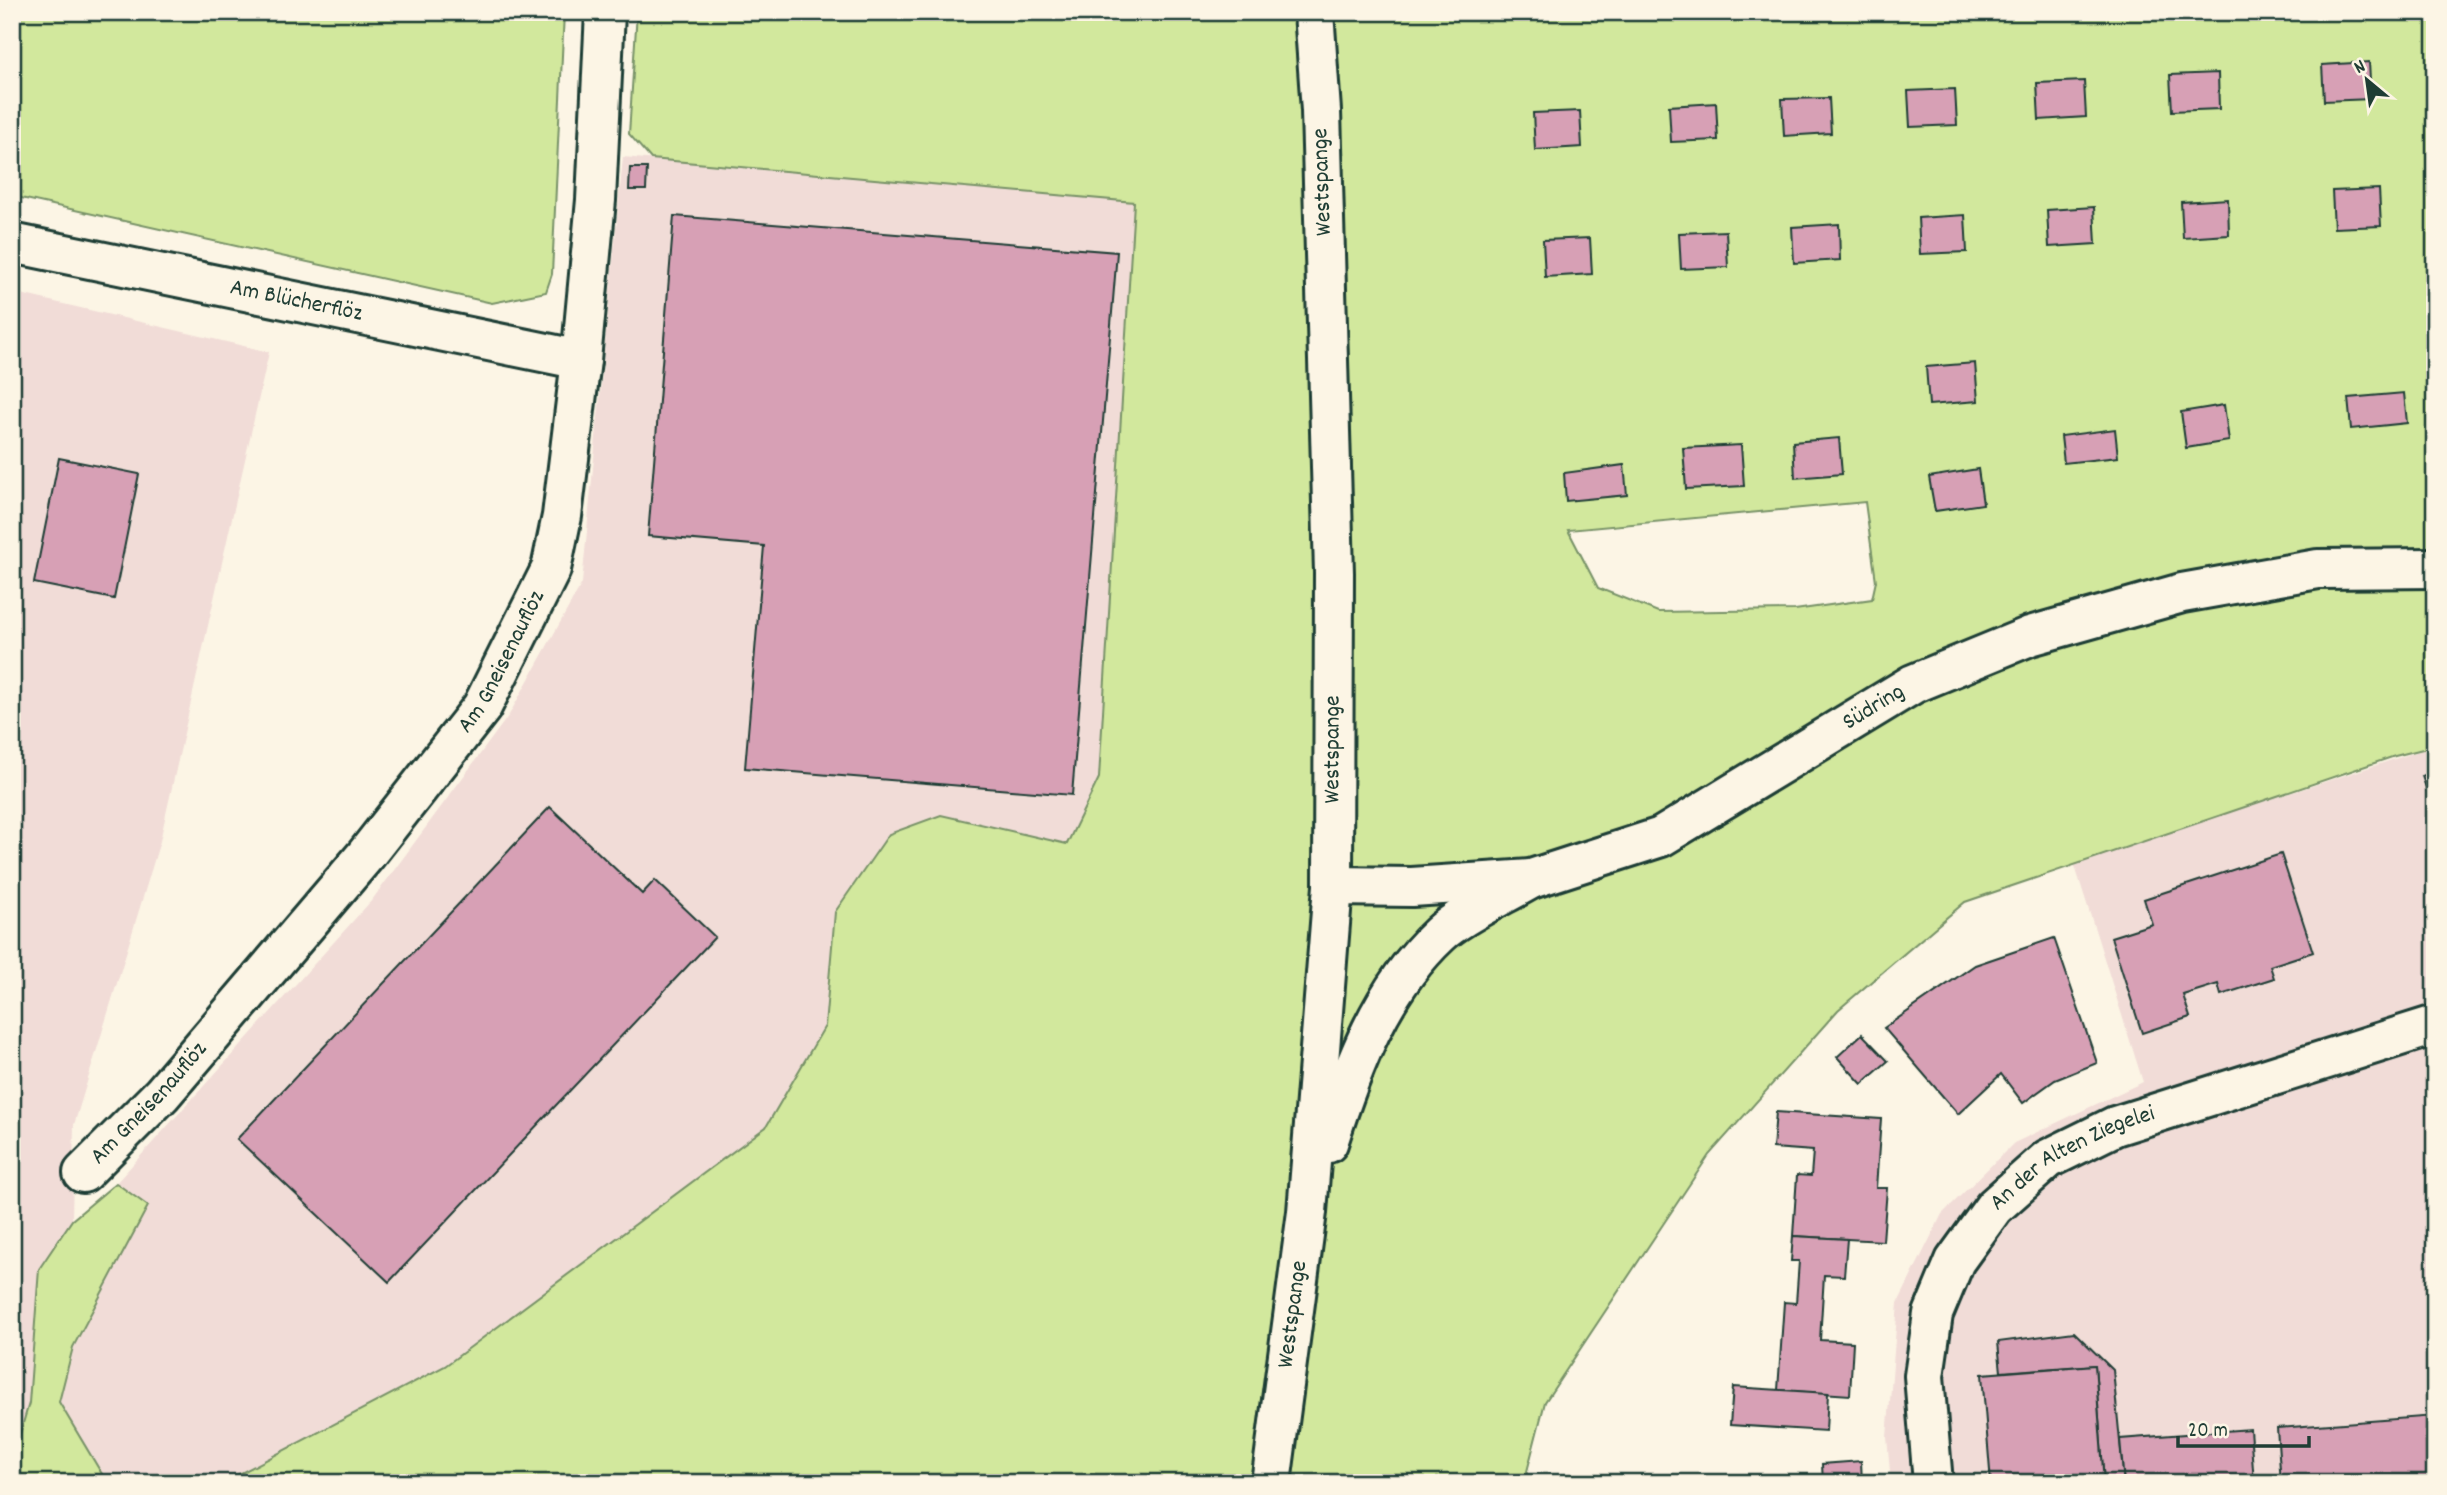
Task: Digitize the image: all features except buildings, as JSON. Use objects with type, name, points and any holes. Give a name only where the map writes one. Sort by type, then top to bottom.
[{"type":"street","name":"Am Gneisenauflöz","points":[[83,1173],[162,1094],[365,856],[482,707],[551,569],[562,516],[581,359],[596,200],[605,12]]},
{"type":"street","name":"Westspange","points":[[1271,1483],[1307,1212],[1333,886],[1334,573],[1321,111],[1314,12]]},
{"type":"street","name":"Am Blücherflöz","points":[[12,243],[581,359]]},
{"type":"street","name":"Südring","points":[[1333,886],[1412,887],[1531,879],[1661,837],[1913,684],[2030,636],[2182,593],[2304,571],[2435,568]]},
{"type":"street","points":[[1307,1212],[1348,1081],[1388,996],[1440,932],[1531,879]]},
{"type":"street","name":"An der Alten Ziegelei","points":[[1933,1483],[1924,1376],[1933,1314],[1955,1261],[1994,1207],[2048,1159],[2115,1126],[2435,1025]]},
{"type":"shaded area","points":[[623,157],[1134,202],[1099,778],[1067,844],[941,815],[835,912],[825,1026],[766,1127],[445,1366],[222,1483],[122,1483],[106,1479],[59,1402],[73,1347],[148,1206],[116,1183],[372,900],[509,715],[582,583]]},
{"type":"shaded area","points":[[12,292],[269,352],[160,841],[74,1125],[72,1220],[39,1269],[29,1403],[12,1461]]},
{"type":"shaded area","points":[[2435,746],[2435,1483],[1891,1483],[1887,1437],[1898,1303],[1942,1214],[2014,1143],[2143,1082],[2074,863]]},
{"type":"green space","points":[[12,12],[564,12],[552,274],[546,292],[492,303],[12,196]]},
{"type":"green space","points":[[637,12],[2435,12],[2435,746],[2395,756],[1965,902],[1838,1010],[1709,1155],[1545,1402],[1524,1483],[222,1483],[445,1366],[766,1127],[825,1026],[835,912],[889,834],[941,815],[1067,844],[1099,778],[1134,202],[651,159],[629,134]],"holes":[[[1865,502],[1876,581],[1872,599],[1795,610],[1658,612],[1598,588],[1568,530]]]},
{"type":"green space","points":[[116,1183],[148,1206],[73,1347],[59,1402],[105,1479],[122,1483],[12,1483],[12,1461],[29,1403],[39,1269],[72,1220]]}]
